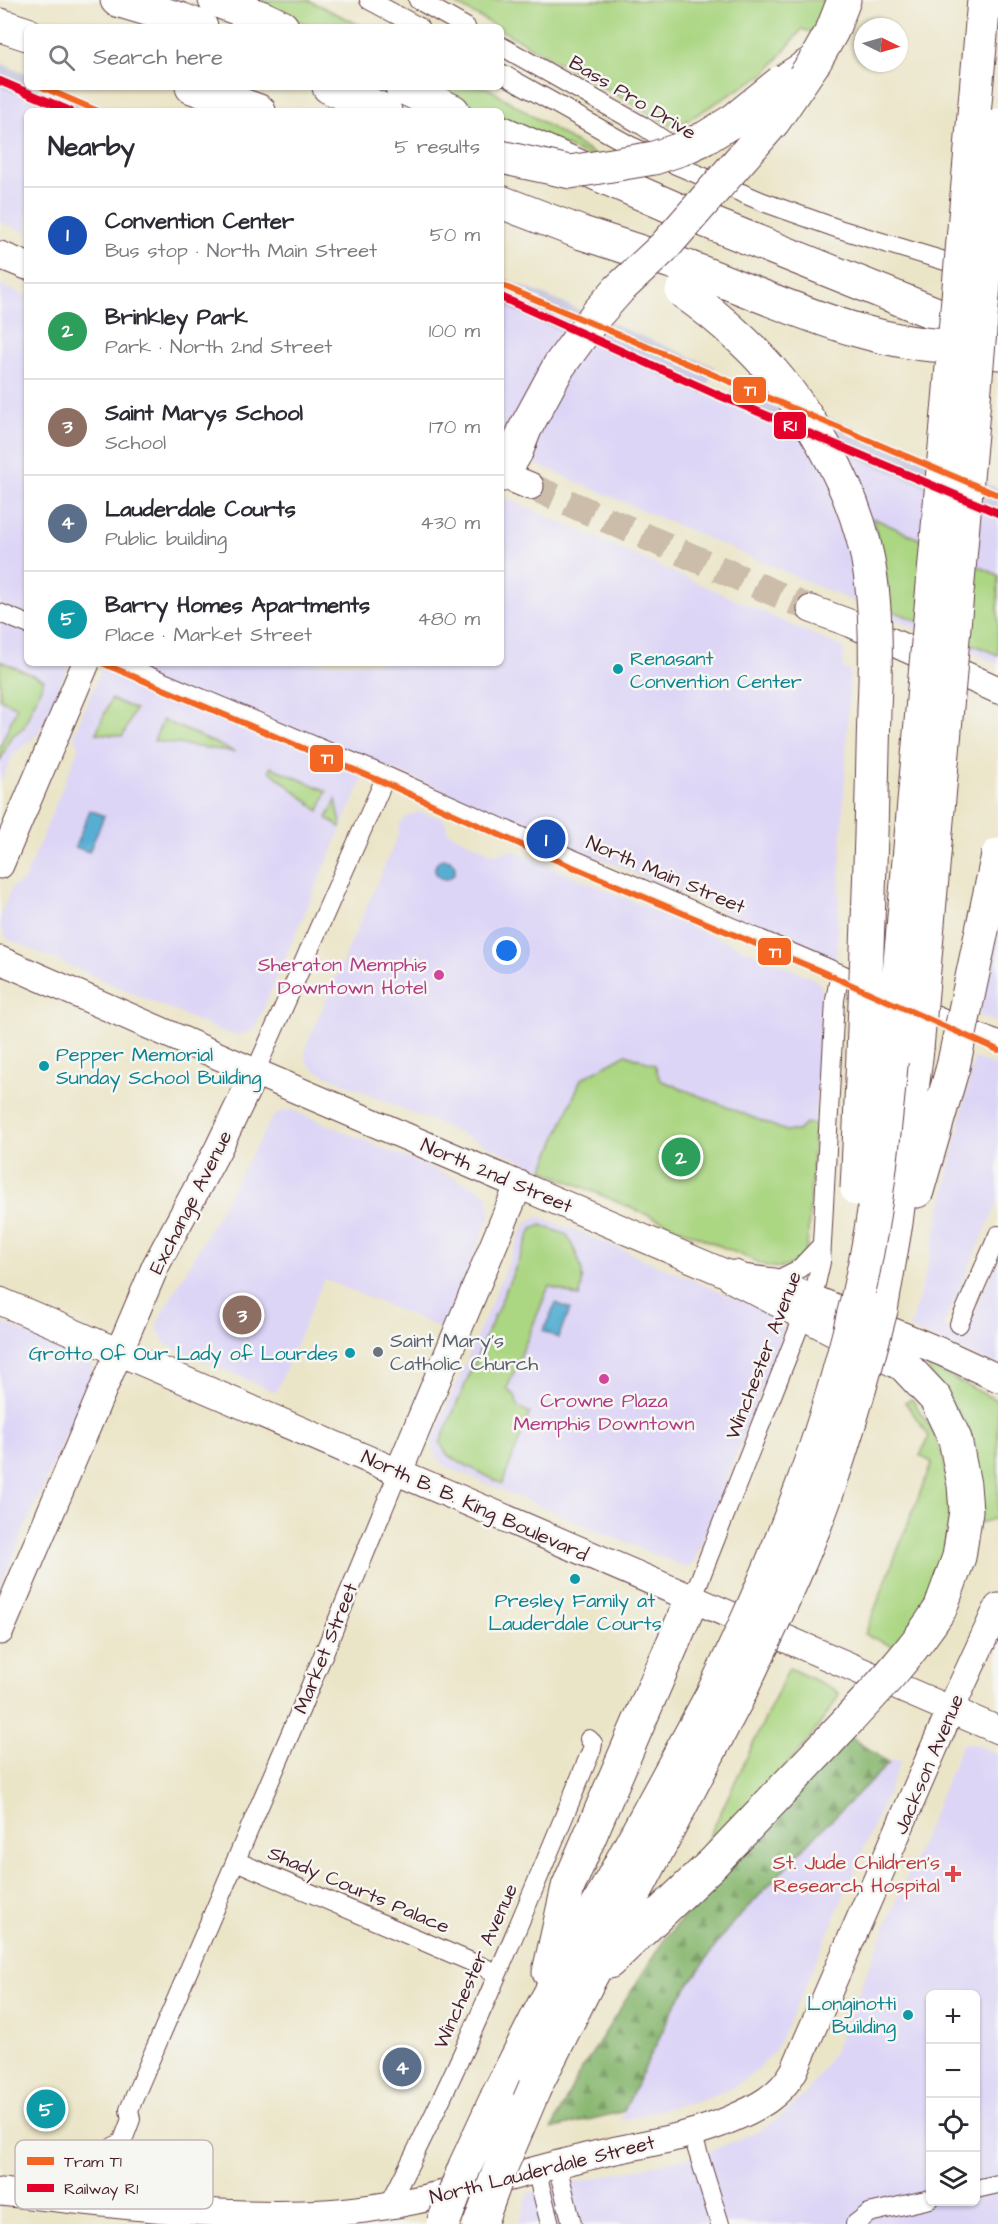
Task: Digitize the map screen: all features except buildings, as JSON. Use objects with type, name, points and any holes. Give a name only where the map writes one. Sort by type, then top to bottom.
[{"type":"highway","points":[[117,0],[193,24]]},
{"type":"highway","points":[[215,0],[276,24]]},
{"type":"highway","points":[[512,472],[559,366],[597,314],[665,246],[774,121],[815,61],[832,31],[844,0]]},
{"type":"highway","points":[[480,2224],[498,2174],[535,2087],[588,1982],[725,1695],[751,1614],[796,1504],[834,1392],[863,1275],[885,1131],[984,0]]},
{"type":"highway","points":[[0,25],[24,33]]},
{"type":"highway","points":[[504,158],[570,172],[654,158],[681,149],[724,126],[781,82],[815,61]]},
{"type":"highway","points":[[200,90],[251,108]]},
{"type":"highway","points":[[336,90],[378,108]]},
{"type":"highway","points":[[408,90],[443,107]]},
{"type":"highway","points":[[882,1310],[896,1223],[917,1049],[998,125]]},
{"type":"highway","points":[[504,133],[681,211],[937,314],[976,334],[998,353]]},
{"type":"highway","points":[[504,203],[582,233],[690,268],[832,322],[888,339],[958,347],[998,342]]},
{"type":"highway","points":[[582,233],[682,291],[722,321],[767,366],[812,425],[832,461],[850,501],[863,540],[871,576],[876,658],[864,1041],[851,1326]]},
{"type":"highway","points":[[443,2224],[465,2166],[540,2012],[725,1695],[786,1596],[827,1492],[856,1405],[953,1067],[998,855]]},
{"type":"highway","points":[[588,1982],[713,1863],[907,1656],[923,1636],[940,1608],[959,1557],[966,1510],[961,1462],[955,1438],[936,1399],[904,1365],[808,1307],[734,1277]]},
{"type":"highway","points":[[540,2012],[568,1887],[692,1599]]},
{"type":"street","points":[[369,0],[413,24]]},
{"type":"street","points":[[418,0],[461,24]]},
{"type":"street","name":"Bass Pro Drive","points":[[504,48],[643,126],[738,191]]},
{"type":"street","name":"Bass Pro Drive","points":[[504,75],[631,146],[763,202],[839,229],[998,278]]},
{"type":"street","points":[[0,255],[24,265]]},
{"type":"street","points":[[811,609],[852,624],[998,690]]},
{"type":"street","points":[[0,613],[24,623]]},
{"type":"street","points":[[0,865],[85,666]]},
{"type":"street","name":"North Main Street","points":[[125,666],[386,776],[540,845],[998,1041]]},
{"type":"street","name":"Exchange Avenue","points":[[0,1631],[156,1265],[208,1169],[255,1072],[386,776]]},
{"type":"street","name":"North 2nd Street","points":[[0,960],[734,1277],[772,1282],[808,1307],[944,1353],[998,1378]]},
{"type":"street","name":"Winchester Avenue","points":[[692,1599],[808,1307],[820,1262],[835,1000],[840,973]]},
{"type":"street","name":"Market Street","points":[[123,2140],[131,2119],[129,2110],[236,1861],[519,1184]]},
{"type":"street","points":[[959,1324],[998,1235]]},
{"type":"street","points":[[772,1282],[799,1269],[820,1247]]},
{"type":"street","name":"North B. B. King Boulevard","points":[[0,1301],[998,1730]]},
{"type":"street","name":"Jackson Avenue","points":[[757,2106],[780,2091],[794,2071],[950,1710],[998,1607]]},
{"type":"street","name":"Winchester Avenue","points":[[382,2216],[423,2139],[497,1973],[592,1749],[593,1743],[589,1739]]},
{"type":"street","name":"Shady Courts Palace","points":[[236,1861],[497,1973]]},
{"type":"street","name":"North Lauderdale Street","points":[[159,2209],[246,2214],[382,2216],[547,2167],[693,2133],[729,2120],[757,2106]]},
{"type":"street","points":[[693,2133],[720,2224]]},
{"type":"street","points":[[547,2167],[550,2224]]},
{"type":"street","points":[[547,2167],[572,2224]]},
{"type":"street","points":[[980,2188],[998,2184]]},
{"type":"street","name":"North Lauderdale Street","points":[[0,2192],[15,2194]]},
{"type":"street","points":[[855,2224],[869,2213],[926,2200]]},
{"type":"shaded area","points":[[0,63],[24,74],[24,90],[63,90],[105,108],[49,108],[0,87]]},
{"type":"shaded area","points":[[0,87],[49,108],[24,108],[24,232],[0,222]]},
{"type":"shaded area","points":[[504,278],[715,367],[704,394],[504,306]]},
{"type":"shaded area","points":[[0,285],[24,295],[24,666],[69,666],[39,733],[13,755],[0,784]]},
{"type":"shaded area","points":[[504,306],[704,394],[998,517],[998,664],[504,450]]},
{"type":"shaded area","points":[[737,379],[998,488],[998,517],[727,404]]},
{"type":"shaded area","points":[[504,497],[844,648],[843,668],[850,671],[836,960],[371,760],[254,1030],[237,1035],[225,1033],[5,936],[0,926],[1,913],[12,887],[24,881],[79,747],[74,734],[103,666],[504,666]]},
{"type":"shaded area","points":[[419,812],[441,818],[446,823],[448,832],[494,854],[512,850],[810,977],[819,983],[822,988],[822,998],[815,1125],[806,1123],[798,1131],[787,1131],[660,1080],[581,1079],[543,1170],[314,1070],[307,1062],[305,1055],[308,1041],[399,833],[399,825],[407,816]]},
{"type":"shaded area","points":[[998,905],[998,1023],[979,1016]]},
{"type":"shaded area","points":[[974,1058],[998,1067],[998,1202],[943,1326],[965,1334],[998,1258],[998,1366],[910,1329],[930,1257]]},
{"type":"shaded area","points":[[292,1110],[476,1187],[487,1195],[491,1213],[443,1329],[324,1279],[276,1392],[165,1344],[157,1327],[159,1319],[272,1118],[280,1112]]},
{"type":"shaded area","points":[[537,1217],[604,1242],[783,1319],[784,1331],[695,1560],[687,1568],[447,1467],[438,1459],[433,1450],[432,1441],[520,1236],[527,1222]]},
{"type":"shaded area","points":[[0,1322],[83,1357],[92,1364],[91,1375],[0,1587]]},
{"type":"shaded area","name":"St. Jude Children's Research Hospital","points":[[972,1743],[998,1754],[998,2224],[519,2224],[529,2193],[706,2153],[762,2129],[788,2111],[807,2092],[834,2051],[962,1744]]},
{"type":"shaded area","name":"St. Jude Children's Research Hospital","points":[[893,1759],[901,1761],[794,2012],[774,2052],[756,2071],[734,2087],[703,2099],[620,2120],[676,2003],[726,1931],[819,1832]]},
{"type":"green space","points":[[247,0],[308,0],[358,24],[307,24]]},
{"type":"green space","points":[[449,0],[825,0],[812,33],[802,29],[767,72],[675,128],[504,32],[504,24],[492,24]]},
{"type":"green space","points":[[437,90],[491,90],[616,168],[504,119],[504,108],[479,108]]},
{"type":"green space","points":[[873,518],[998,575],[998,655],[891,610]]},
{"type":"green space","points":[[0,661],[44,680],[24,727],[11,737],[0,761],[0,747],[17,707],[0,699]]},
{"type":"green space","points":[[111,699],[135,709],[123,736],[96,733]]},
{"type":"green space","points":[[163,720],[235,752],[154,741]]},
{"type":"green space","points":[[271,767],[327,791],[319,811],[269,770]]},
{"type":"green space","points":[[336,800],[341,824],[340,827],[327,818]]},
{"type":"green space","points":[[626,1054],[655,1065],[660,1080],[786,1131],[798,1131],[806,1123],[815,1125],[807,1247],[801,1258],[788,1266],[769,1267],[543,1170],[581,1079]]},
{"type":"green space","points":[[541,1225],[567,1235],[580,1265],[582,1289],[579,1297],[549,1286],[507,1389],[515,1396],[518,1407],[530,1413],[502,1484],[448,1456],[440,1443],[532,1229]]},
{"type":"green space","points":[[927,1365],[998,1401],[998,1518],[979,1523],[980,1485],[974,1447],[965,1423],[935,1381]]},
{"type":"green space","points":[[912,1399],[931,1428],[943,1455],[948,1486],[949,1522],[944,1555],[930,1598],[894,1647],[865,1634],[932,1462],[920,1456],[929,1436],[905,1402]]},
{"type":"green space","points":[[789,1668],[834,1689],[839,1694],[836,1701],[806,1744],[700,1856]]},
{"type":"green space","points":[[848,1736],[889,1763],[819,1832],[726,1931],[676,2003],[624,2111],[552,2129],[577,2077],[665,1938]]},
{"type":"water","points":[[90,810],[104,816],[89,852],[75,847]]},
{"type":"water","points":[[445,859],[452,862],[455,869],[452,876],[445,879],[438,876],[435,869],[438,862]]},
{"type":"water","points":[[556,1303],[570,1309],[558,1338],[543,1331]]},
{"type":"tunnel","points":[[530,486],[811,609]]},
{"type":"tram line","name":"T1","points":[[49,90],[91,108]]},
{"type":"tram line","name":"T1","points":[[504,286],[998,495]]},
{"type":"tram line","name":"T1","points":[[109,666],[383,782],[537,852],[818,970],[998,1050]]},
{"type":"rail line","name":"R1","points":[[0,81],[63,108]]},
{"type":"rail line","name":"R1","points":[[504,298],[716,394],[998,513]]},
{"type":"place","name":"Renasant Convention Center","points":[[618,669]]},
{"type":"place","name":"Convention Center","points":[[546,839]]},
{"type":"place","name":"Sheraton Memphis Downtown Hotel","points":[[439,975]]},
{"type":"place","name":"Pepper Memorial Sunday School Building","points":[[44,1066]]},
{"type":"place","name":"Brinkley Park","points":[[681,1157]]},
{"type":"place","name":"Saint Marys School","points":[[242,1315]]},
{"type":"place","name":"Saint Mary's Catholic Church","points":[[378,1352]]},
{"type":"place","name":"Grotto Of Our Lady of Lourdes","points":[[350,1353]]},
{"type":"place","name":"Crowne Plaza Memphis Downtown","points":[[604,1379]]},
{"type":"place","name":"Presley Family at Lauderdale Courts","points":[[575,1579]]},
{"type":"place","name":"St. Jude Children's Research Hospital","points":[[953,1874]]},
{"type":"place","name":"Longinotti Building","points":[[908,2015]]},
{"type":"place","name":"Lauderdale Courts","points":[[402,2067]]},
{"type":"place","name":"Barry Homes Apartments","points":[[46,2109]]}]
